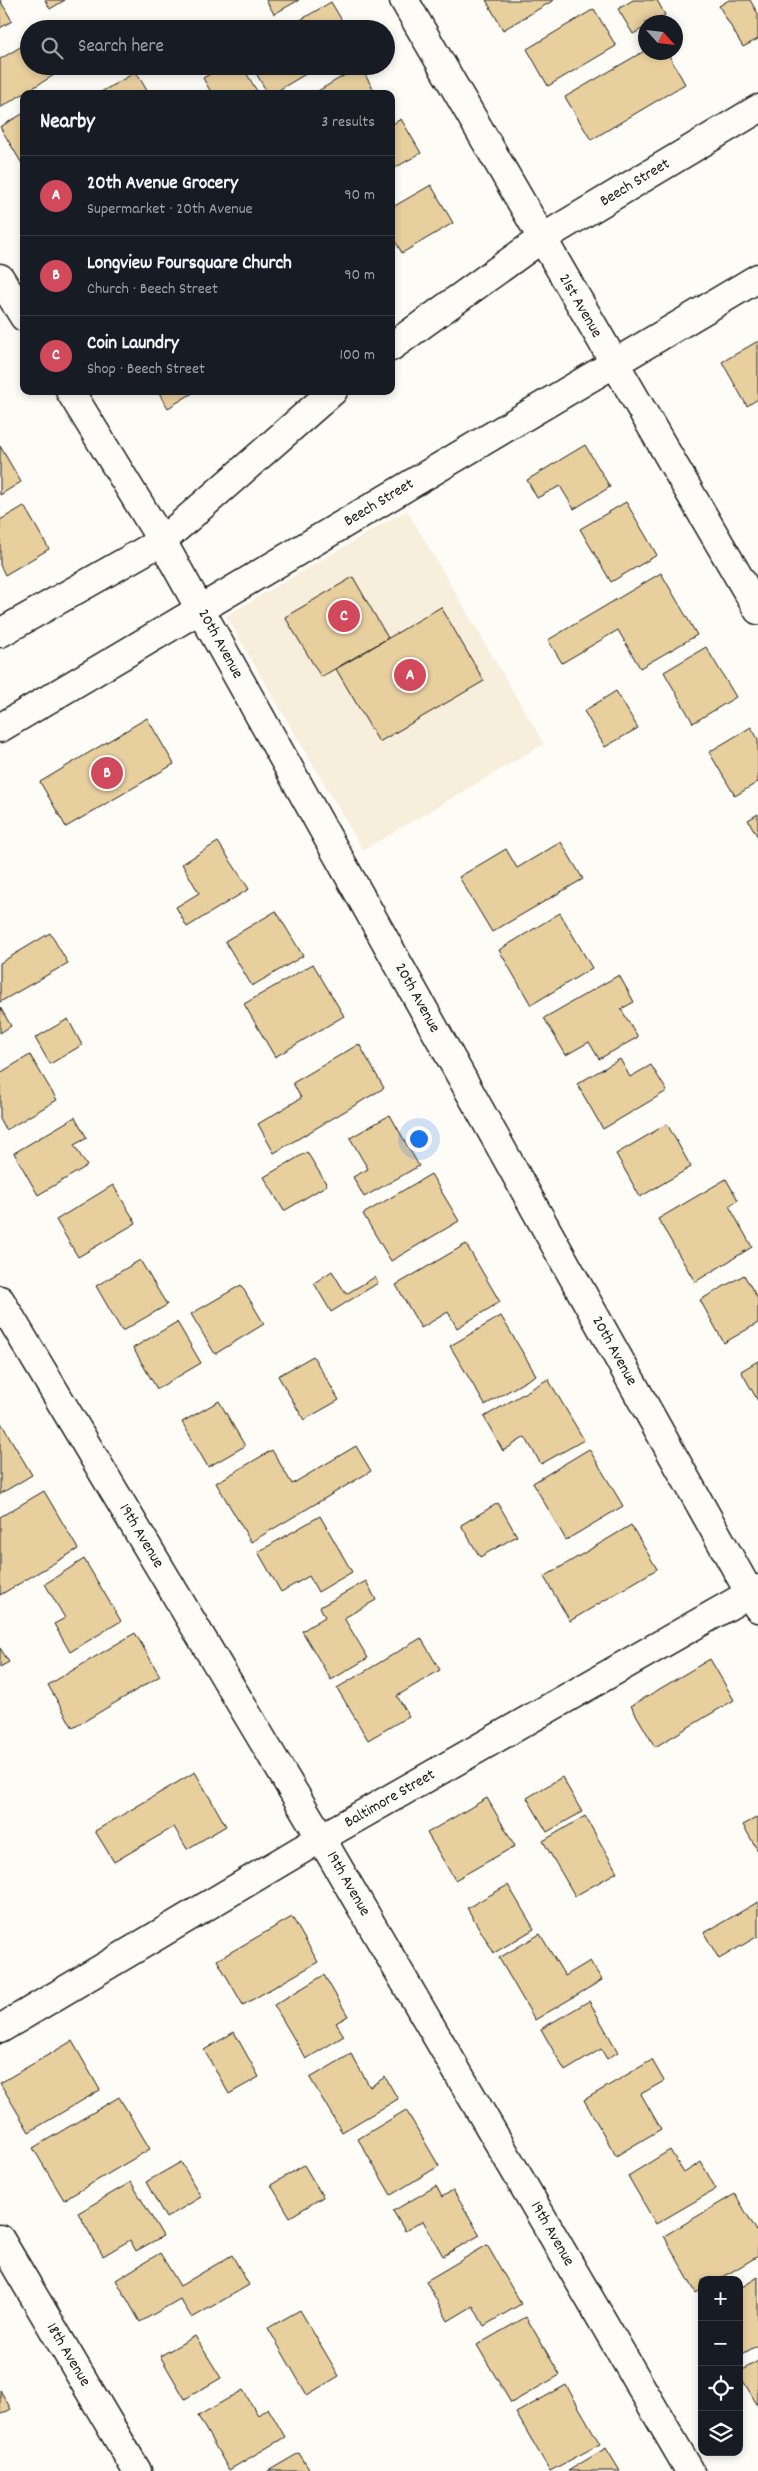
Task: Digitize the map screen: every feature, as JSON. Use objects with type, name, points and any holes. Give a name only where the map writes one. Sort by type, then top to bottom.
[{"type":"street","name":"21st Avenue","points":[[404,0],[758,610]]},
{"type":"street","name":"Beech Street","points":[[395,344],[541,239],[758,108]]},
{"type":"street","points":[[0,278],[20,310]]},
{"type":"street","name":"Beech Street","points":[[0,728],[758,278]]},
{"type":"street","name":"20th Avenue","points":[[72,395],[162,540],[755,1597]]},
{"type":"street","points":[[0,633],[162,540],[328,395]]},
{"type":"street","name":"19th Avenue","points":[[0,1300],[322,1838],[690,2471]]},
{"type":"street","name":"Baltimore Street","points":[[0,2029],[322,1838],[755,1597]]},
{"type":"street","name":"18th Avenue","points":[[0,2239],[136,2471]]},
{"type":"shaded area","points":[[407,510],[544,744],[363,850],[226,616]]},
{"type":"building","points":[[0,0],[12,21],[0,28]]},
{"type":"building","points":[[45,0],[65,0],[50,9]]},
{"type":"building","points":[[266,0],[299,0],[274,14]]},
{"type":"building","points":[[486,0],[554,0],[503,30]]},
{"type":"building","points":[[633,0],[657,0],[665,15],[638,15],[638,31],[633,34],[618,9]]},
{"type":"building","points":[[729,0],[750,0],[758,14],[758,39],[743,47],[719,6]]},
{"type":"building","points":[[331,2],[342,20],[300,20]]},
{"type":"building","points":[[594,9],[616,46],[548,86],[527,49]]},
{"type":"building","points":[[20,47],[20,75],[54,75],[29,90],[20,90],[20,96],[0,108],[0,59]]},
{"type":"building","points":[[638,55],[638,60],[672,60],[685,84],[591,140],[565,97]]},
{"type":"building","points":[[131,75],[138,75],[147,90],[104,90]]},
{"type":"building","points":[[208,75],[247,75],[256,90],[210,90],[203,78]]},
{"type":"building","points":[[257,75],[304,75],[279,90],[266,90]]},
{"type":"building","points":[[345,75],[365,75],[374,90],[320,90]]},
{"type":"building","points":[[20,115],[20,160],[0,127]]},
{"type":"building","points":[[401,119],[421,153],[395,168],[395,123]]},
{"type":"building","points":[[431,185],[453,223],[402,253],[395,241],[395,206]]},
{"type":"building","points":[[758,341],[758,399],[747,406],[722,362]]},
{"type":"building","points":[[160,395],[189,395],[168,408]]},
{"type":"building","points":[[585,445],[610,487],[574,509],[560,486],[537,498],[527,480]]},
{"type":"building","points":[[0,446],[21,482],[0,495]]},
{"type":"building","points":[[626,502],[657,555],[611,582],[580,529]]},
{"type":"building","points":[[24,506],[49,549],[5,575],[0,565],[0,520]]},
{"type":"building","points":[[661,573],[697,635],[640,668],[618,630],[562,663],[548,640]]},
{"type":"building","points":[[353,577],[388,638],[321,677],[285,617]]},
{"type":"building","points":[[441,607],[484,681],[379,742],[336,669]]},
{"type":"building","points":[[706,647],[736,697],[693,723],[664,672]]},
{"type":"building","points":[[616,691],[638,728],[605,747],[584,711]]},
{"type":"building","points":[[147,718],[174,764],[66,827],[40,782]]},
{"type":"building","points":[[751,727],[758,739],[758,782],[735,796],[709,752]]},
{"type":"building","points":[[758,814],[758,837],[748,820]]},
{"type":"building","points":[[218,842],[249,889],[187,927],[176,907],[199,893],[182,864]]},
{"type":"building","points":[[561,842],[583,879],[492,932],[459,877],[506,849],[517,868]]},
{"type":"building","points":[[276,911],[303,956],[252,986],[225,941]]},
{"type":"building","points":[[560,913],[592,968],[531,1005],[499,950]]},
{"type":"building","points":[[50,933],[68,963],[0,1002],[0,963]]},
{"type":"building","points":[[313,964],[344,1016],[275,1057],[244,1004]]},
{"type":"building","points":[[619,975],[634,1002],[621,1009],[638,1037],[599,1059],[589,1042],[566,1055],[544,1018]]},
{"type":"building","points":[[0,1007],[11,1026],[0,1033]]},
{"type":"building","points":[[68,1019],[82,1045],[50,1064],[35,1038]]},
{"type":"building","points":[[359,1044],[384,1088],[274,1153],[258,1124],[301,1098],[293,1083]]},
{"type":"building","points":[[30,1055],[57,1100],[6,1130],[0,1119],[0,1073]]},
{"type":"building","points":[[620,1059],[630,1077],[651,1065],[667,1091],[603,1129],[577,1084]]},
{"type":"building","points":[[390,1115],[419,1166],[364,1197],[353,1177],[368,1169],[350,1138]]},
{"type":"building","points":[[75,1117],[87,1138],[74,1145],[87,1166],[38,1195],[14,1153]]},
{"type":"building","points":[[667,1124],[691,1167],[640,1197],[616,1154]]},
{"type":"building","points":[[307,1152],[327,1185],[284,1211],[264,1177]]},
{"type":"building","points":[[431,1174],[459,1221],[391,1261],[363,1214]]},
{"type":"building","points":[[726,1179],[738,1200],[729,1206],[752,1247],[695,1282],[658,1219]]},
{"type":"building","points":[[113,1185],[136,1223],[78,1257],[56,1220]]},
{"type":"building","points":[[466,1244],[500,1302],[457,1328],[448,1312],[421,1328],[396,1285]]},
{"type":"building","points":[[140,1260],[167,1305],[122,1331],[96,1286]]},
{"type":"building","points":[[332,1271],[346,1294],[375,1277],[378,1283],[331,1312],[314,1283]]},
{"type":"building","points":[[744,1275],[758,1299],[758,1323],[724,1343],[700,1300]]},
{"type":"building","points":[[241,1285],[264,1324],[215,1354],[191,1314]]},
{"type":"building","points":[[501,1316],[536,1375],[485,1405],[450,1346]]},
{"type":"building","points":[[177,1322],[201,1363],[157,1389],[133,1348]]},
{"type":"building","points":[[313,1356],[339,1400],[304,1420],[278,1376]]},
{"type":"building","points":[[758,1361],[758,1401],[741,1371]]},
{"type":"building","points":[[548,1379],[584,1440],[541,1464],[525,1437],[503,1451],[484,1417]]},
{"type":"building","points":[[219,1401],[245,1446],[208,1467],[182,1422]]},
{"type":"building","points":[[0,1421],[32,1475],[0,1494]]},
{"type":"building","points":[[356,1446],[371,1471],[251,1542],[216,1483],[272,1450],[292,1484]]},
{"type":"building","points":[[589,1449],[623,1506],[566,1540],[533,1483]]},
{"type":"building","points":[[44,1491],[78,1549],[0,1595],[0,1517]]},
{"type":"building","points":[[498,1503],[517,1536],[480,1557],[461,1525]]},
{"type":"building","points":[[320,1516],[352,1572],[318,1592],[309,1576],[281,1592],[258,1552]]},
{"type":"building","points":[[631,1525],[657,1569],[570,1621],[544,1577]]},
{"type":"building","points":[[84,1559],[121,1621],[70,1652],[54,1624],[65,1618],[45,1584]]},
{"type":"building","points":[[366,1581],[376,1600],[344,1618],[368,1658],[331,1680],[302,1631],[325,1617],[320,1607]]},
{"type":"building","points":[[135,1633],[160,1676],[73,1728],[48,1685]]},
{"type":"building","points":[[421,1638],[440,1670],[397,1696],[409,1716],[368,1740],[337,1688]]},
{"type":"building","points":[[0,1648],[9,1662],[0,1667]]},
{"type":"building","points":[[710,1659],[734,1700],[655,1747],[631,1706]]},
{"type":"building","points":[[195,1772],[226,1826],[187,1849],[174,1827],[114,1862],[95,1831]]},
{"type":"building","points":[[562,1777],[582,1812],[547,1832],[527,1798]]},
{"type":"building","points":[[487,1798],[515,1846],[455,1880],[427,1833]]},
{"type":"building","points":[[585,1816],[617,1872],[575,1896],[543,1841]]},
{"type":"building","points":[[758,1817],[758,1851],[743,1825]]},
{"type":"building","points":[[508,1885],[534,1929],[494,1953],[467,1908]]},
{"type":"building","points":[[758,1902],[758,1936],[719,1959],[704,1933]]},
{"type":"building","points":[[292,1917],[318,1962],[243,2005],[217,1960]]},
{"type":"building","points":[[540,1934],[565,1976],[590,1961],[602,1980],[535,2020],[499,1958]]},
{"type":"building","points":[[324,1975],[348,2016],[336,2023],[344,2036],[306,2059],[274,2005]]},
{"type":"building","points":[[589,2001],[618,2052],[607,2059],[601,2049],[565,2071],[541,2029]]},
{"type":"building","points":[[234,2032],[259,2077],[229,2094],[204,2050]]},
{"type":"building","points":[[72,2041],[100,2090],[29,2132],[0,2083]]},
{"type":"building","points":[[351,2054],[370,2087],[385,2077],[398,2099],[342,2132],[310,2078]]},
{"type":"building","points":[[652,2060],[664,2081],[641,2094],[661,2129],[616,2156],[584,2100]]},
{"type":"building","points":[[119,2097],[150,2149],[64,2200],[33,2148]]},
{"type":"building","points":[[406,2110],[439,2166],[391,2195],[358,2139]]},
{"type":"building","points":[[670,2150],[684,2173],[701,2162],[716,2189],[656,2224],[628,2176]]},
{"type":"building","points":[[181,2162],[201,2197],[166,2218],[146,2182]]},
{"type":"building","points":[[304,2165],[323,2197],[290,2217],[271,2185]]},
{"type":"building","points":[[131,2182],[163,2236],[136,2251],[130,2240],[103,2256],[78,2213]]},
{"type":"building","points":[[436,2186],[442,2197],[453,2190],[480,2235],[443,2256],[423,2221],[405,2231],[393,2211]]},
{"type":"building","points":[[735,2194],[758,2233],[758,2256],[725,2276],[698,2276],[698,2292],[696,2293],[664,2236]]},
{"type":"building","points":[[487,2245],[521,2304],[484,2326],[473,2306],[448,2321],[426,2281]]},
{"type":"building","points":[[160,2253],[180,2286],[232,2255],[249,2285],[192,2318],[180,2299],[140,2322],[116,2280]]},
{"type":"building","points":[[758,2277],[758,2345],[743,2354],[743,2321],[743,2286]]},
{"type":"building","points":[[300,2310],[339,2376],[307,2395],[268,2328]]},
{"type":"building","points":[[526,2317],[560,2375],[511,2403],[477,2345]]},
{"type":"building","points":[[195,2336],[221,2378],[185,2399],[160,2356]]},
{"type":"building","points":[[758,2361],[758,2406],[743,2381],[743,2370]]},
{"type":"building","points":[[566,2385],[600,2444],[550,2471],[516,2413]]},
{"type":"building","points":[[0,2390],[11,2409],[0,2415]]},
{"type":"building","points":[[243,2390],[258,2415],[268,2408],[285,2437],[229,2470],[198,2416]]},
{"type":"building","points":[[606,2448],[620,2471],[568,2471]]},
{"type":"building","points":[[299,2453],[310,2471],[268,2471]]},
{"type":"place","name":"Coin Laundry","points":[[344,616]]},
{"type":"place","name":"20th Avenue Grocery","points":[[410,675]]},
{"type":"place","name":"Longview Foursquare Church","points":[[107,773]]}]
